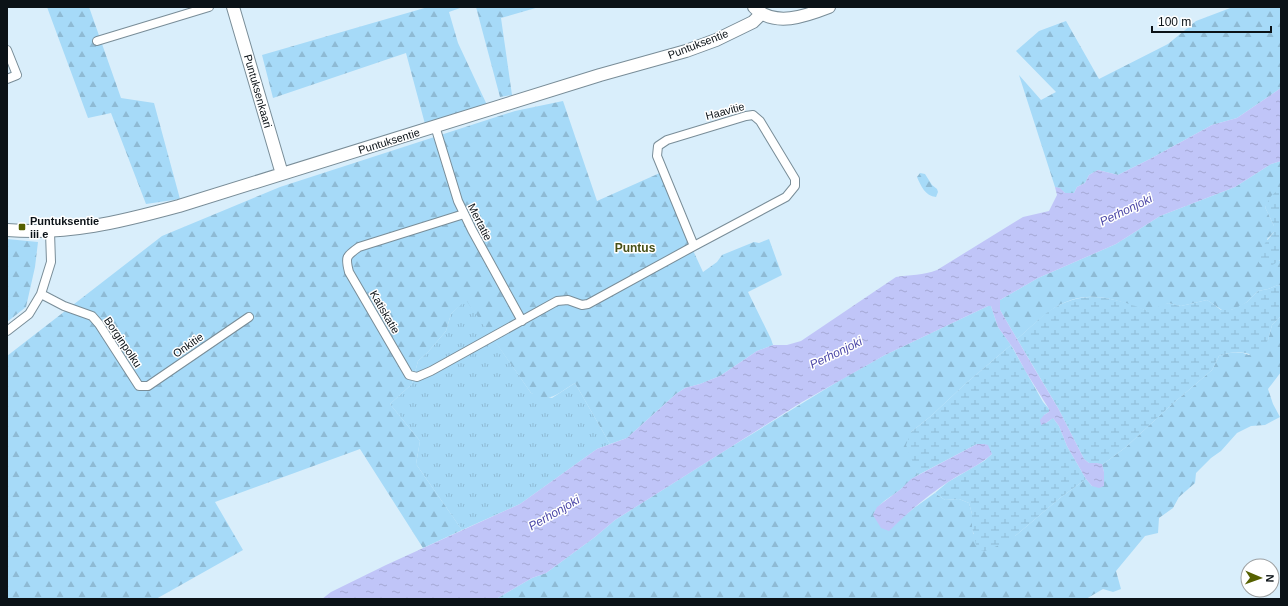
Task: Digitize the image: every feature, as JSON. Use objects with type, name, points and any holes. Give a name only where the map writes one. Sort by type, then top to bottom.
[{"type":"street","points":[[97,41],[209,7]]},
{"type":"street","name":"Puntuksenkaari","points":[[233,7],[282,174]]},
{"type":"street","points":[[758,10],[777,19],[784,19],[802,16],[829,7]]},
{"type":"street","name":"Puntuksentie","points":[[7,230],[50,232],[72,230],[121,222],[179,206],[600,75],[686,51],[716,40],[753,22],[758,10]]},
{"type":"street","points":[[7,50],[16,75],[7,79]]},
{"type":"street","name":"Haavitie","points":[[522,321],[557,301],[568,300],[582,305],[588,304],[786,197],[796,186],[795,179],[760,121],[754,115],[746,116],[666,140],[658,146],[657,156],[694,246]]},
{"type":"street","name":"Mertatie","points":[[435,126],[458,201],[522,321]]},
{"type":"street","name":"Katiskatie","points":[[464,214],[359,247],[349,254],[346,261],[349,272],[409,375],[417,377],[431,371],[522,321]]},
{"type":"street","points":[[7,331],[29,314],[41,294],[51,262],[50,232]]},
{"type":"street","name":"Borginpolku","points":[[41,294],[64,306],[92,316],[99,324],[139,386]]},
{"type":"street","name":"Onkitie","points":[[139,386],[148,386],[249,317]]},
{"type":"green space","points":[[47,7],[89,7],[121,98],[154,103],[180,199],[146,204],[111,113],[88,118]]},
{"type":"green space","points":[[428,7],[463,7],[449,12],[458,43],[487,105],[425,124],[406,53],[273,98],[262,55]]},
{"type":"green space","points":[[476,7],[539,7],[501,18],[512,95],[500,97]]},
{"type":"green space","points":[[1233,7],[1281,7],[1281,88],[1237,118],[1212,125],[1118,175],[1098,170],[1089,175],[1085,183],[1077,187],[1074,193],[1065,193],[1055,187],[1019,75],[1041,100],[1056,92],[1016,51],[1039,31],[1066,21],[1099,79],[1168,44],[1196,21]]},
{"type":"green space","points":[[563,101],[597,201],[662,172],[672,196],[673,207],[703,272],[717,262],[722,255],[754,242],[759,243],[769,239],[782,275],[748,292],[773,345],[757,351],[720,376],[685,388],[676,394],[627,438],[610,444],[575,383],[554,396],[544,397],[531,393],[466,300],[451,314],[446,331],[418,361],[412,384],[390,404],[420,441],[416,464],[462,530],[423,548],[360,449],[215,502],[243,550],[156,599],[7,599],[7,356],[162,236],[280,187],[515,111]]},
{"type":"green space","points":[[1281,161],[1281,190],[1278,191],[1265,207],[1274,226],[1274,232],[1267,239],[1279,261],[1281,259],[1281,286],[1278,285],[1258,291],[1247,302],[1231,310],[1222,310],[1207,300],[1181,306],[1168,303],[1152,313],[1125,303],[1100,297],[1076,299],[1063,303],[1041,317],[1017,339],[1000,310],[1000,300],[1038,278],[1116,244],[1160,216],[1235,187],[1271,164]]},
{"type":"green space","points":[[920,173],[925,174],[932,185],[937,189],[938,192],[936,197],[926,193],[922,187],[917,177]]},
{"type":"green space","points":[[1278,190],[1281,190],[1281,259],[1270,267],[1260,264],[1255,256],[1274,232],[1274,226],[1265,207],[1271,196]]},
{"type":"green space","points":[[7,239],[38,242],[35,267],[26,307],[7,322]]},
{"type":"green space","points":[[1278,285],[1281,286],[1281,316],[1272,325],[1268,340],[1258,354],[1235,352],[1219,356],[1212,370],[1126,447],[1102,465],[1089,463],[1084,459],[1058,408],[1017,339],[1049,311],[1075,299],[1100,297],[1112,299],[1151,312],[1153,309],[1168,303],[1181,306],[1207,300],[1221,310],[1231,310],[1247,302],[1258,291]]},
{"type":"green space","points":[[466,299],[531,393],[552,398],[575,383],[610,444],[597,449],[520,504],[462,530],[416,464],[420,441],[390,404],[412,384],[418,361],[446,331],[451,314]]},
{"type":"green space","points":[[988,306],[991,306],[998,327],[1011,345],[911,432],[918,475],[882,503],[873,515],[897,522],[935,493],[945,500],[959,499],[969,503],[972,514],[973,534],[1015,536],[1060,498],[1086,479],[1092,486],[1104,486],[1104,472],[1102,465],[1126,447],[1212,370],[1219,356],[1234,352],[1249,355],[1268,340],[1272,325],[1281,316],[1281,372],[1268,389],[1273,404],[1280,417],[1265,425],[1251,426],[1237,433],[1221,451],[1211,458],[1196,473],[1195,483],[1179,497],[1173,508],[1159,518],[1158,533],[1145,536],[1116,571],[1121,589],[1113,592],[1103,589],[1086,599],[496,599],[532,578],[546,573],[595,537],[615,520],[842,379],[885,355]]},
{"type":"green space","points":[[1011,345],[1043,402],[1049,409],[1049,412],[1044,415],[1046,423],[1053,418],[1059,426],[1067,446],[1086,479],[1060,498],[1015,536],[1004,543],[985,551],[980,550],[976,545],[969,503],[959,499],[945,500],[935,493],[948,482],[984,461],[992,454],[977,444],[918,475],[906,445],[911,432]]},
{"type":"water","name":"Perhonjoki","points":[[1281,88],[1281,161],[1271,164],[1235,187],[1160,216],[1116,244],[1038,278],[1000,300],[1000,310],[1058,408],[1084,459],[1089,463],[1102,464],[1104,472],[1104,486],[1099,488],[1092,486],[1086,479],[1067,446],[1059,426],[1053,418],[1041,425],[1040,420],[1049,412],[1049,409],[1013,348],[998,327],[991,306],[988,306],[885,355],[802,402],[615,520],[595,537],[546,573],[532,578],[496,599],[322,599],[331,592],[386,565],[520,504],[597,449],[627,438],[676,394],[685,388],[720,376],[757,351],[773,345],[787,345],[801,341],[896,277],[922,274],[937,270],[1023,217],[1049,211],[1057,195],[1055,187],[1060,188],[1065,193],[1074,193],[1077,187],[1085,183],[1089,175],[1098,170],[1118,175],[1212,125],[1237,118]]},
{"type":"water","points":[[977,444],[988,445],[992,454],[982,462],[932,493],[889,531],[881,528],[873,515],[877,507],[901,489],[911,479]]},
{"type":"place","name":"Puntuksentie iii e","points":[[22,227]]},
{"type":"district","name":"Puntus","points":[[635,248]]}]
